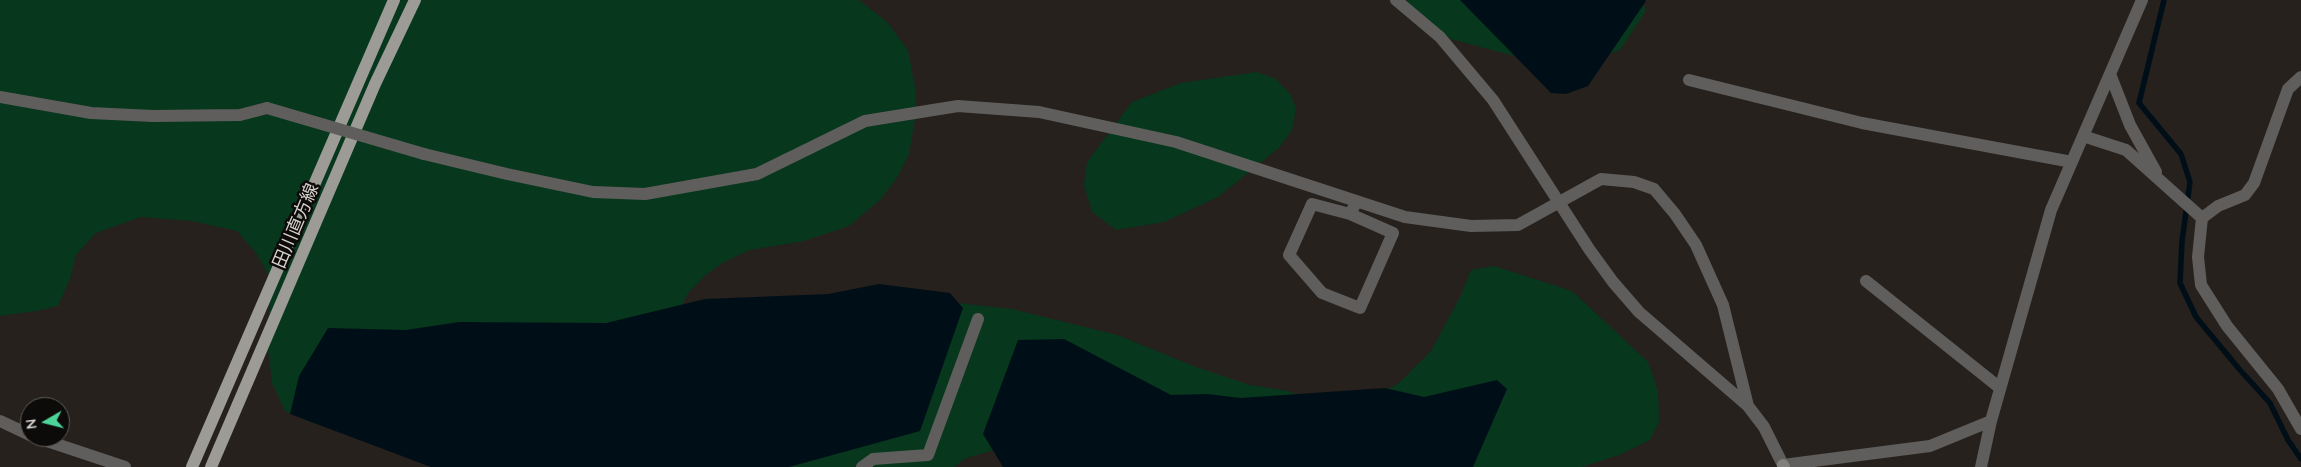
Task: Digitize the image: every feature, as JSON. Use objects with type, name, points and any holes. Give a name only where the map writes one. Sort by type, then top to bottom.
[{"type":"main road","name":"田川直方線","points":[[192,467],[394,0]]},
{"type":"main road","name":"田川直方線","points":[[211,467],[375,84],[414,0]]},
{"type":"street","points":[[1396,0],[1440,37],[1493,100],[1603,269],[1639,312],[1748,406],[1764,427],[1784,466],[1930,446],[1991,421]]},
{"type":"street","points":[[1981,467],[1991,421],[2051,210],[2142,0]]},
{"type":"street","points":[[2110,74],[2130,125],[2160,181]]},
{"type":"street","points":[[2199,216],[2245,195],[2254,182],[2288,89],[2301,77]]},
{"type":"street","points":[[1689,80],[1862,122],[2072,162]]},
{"type":"street","points":[[0,97],[91,113],[153,116],[240,115],[267,108],[424,154],[593,192],[645,194],[757,174],[865,120],[958,106],[1039,112],[1176,142],[1405,217],[1471,226],[1518,224],[1560,203],[1601,179],[1634,182],[1654,190],[1675,214],[1696,244],[1723,304],[1748,406]]},
{"type":"street","points":[[2083,136],[2126,150],[2199,216],[2198,257],[2202,285],[2227,326],[2278,389],[2301,429]]},
{"type":"street","points":[[1350,214],[1357,201]]},
{"type":"street","points":[[1312,204],[1350,214],[1393,232],[1360,308],[1322,293],[1289,255],[1312,204]]},
{"type":"street","points":[[1866,281],[2000,388]]},
{"type":"street","points":[[862,467],[873,459],[928,455],[978,319]]},
{"type":"street","points":[[0,421],[20,430]]},
{"type":"street","points":[[65,447],[124,467]]},
{"type":"green space","points":[[0,0],[859,0],[888,23],[908,50],[916,93],[915,119],[909,154],[897,178],[881,199],[849,226],[804,241],[750,250],[724,262],[706,275],[688,293],[656,361],[422,444],[315,424],[285,411],[272,383],[268,349],[270,277],[256,253],[237,231],[192,221],[141,217],[96,233],[76,255],[70,279],[58,306],[0,316]]},
{"type":"green space","points":[[1407,0],[1642,0],[1646,11],[1620,50],[1607,55],[1525,59],[1451,39],[1412,11]]},
{"type":"green space","points":[[1257,72],[1276,79],[1291,95],[1296,109],[1292,130],[1279,148],[1218,197],[1164,222],[1116,230],[1092,212],[1084,185],[1087,162],[1132,102],[1181,83]]},
{"type":"green space","points":[[1494,266],[1572,291],[1648,362],[1658,391],[1659,422],[1650,440],[1619,455],[1582,467],[1173,467],[1003,447],[964,459],[954,467],[664,467],[957,303],[1012,309],[1117,335],[1196,367],[1250,385],[1288,391],[1319,404],[1363,403],[1399,383],[1431,351],[1460,297],[1471,270]]},
{"type":"shaded area","points":[[1460,0],[1646,1],[1588,86],[1566,94],[1551,93]]},
{"type":"shaded area","points":[[879,284],[950,293],[963,308],[920,431],[789,467],[431,467],[290,414],[299,376],[328,328],[406,330],[459,322],[606,323],[705,299],[828,294]]},
{"type":"shaded area","points":[[1064,339],[1171,395],[1207,394],[1241,398],[1385,388],[1424,397],[1497,380],[1507,389],[1473,467],[1003,467],[983,434],[1018,340]]},
{"type":"waterway","points":[[2164,0],[2139,103],[2181,154],[2190,182],[2182,241],[2180,283],[2196,317],[2270,403],[2288,440],[2301,459]]}]
